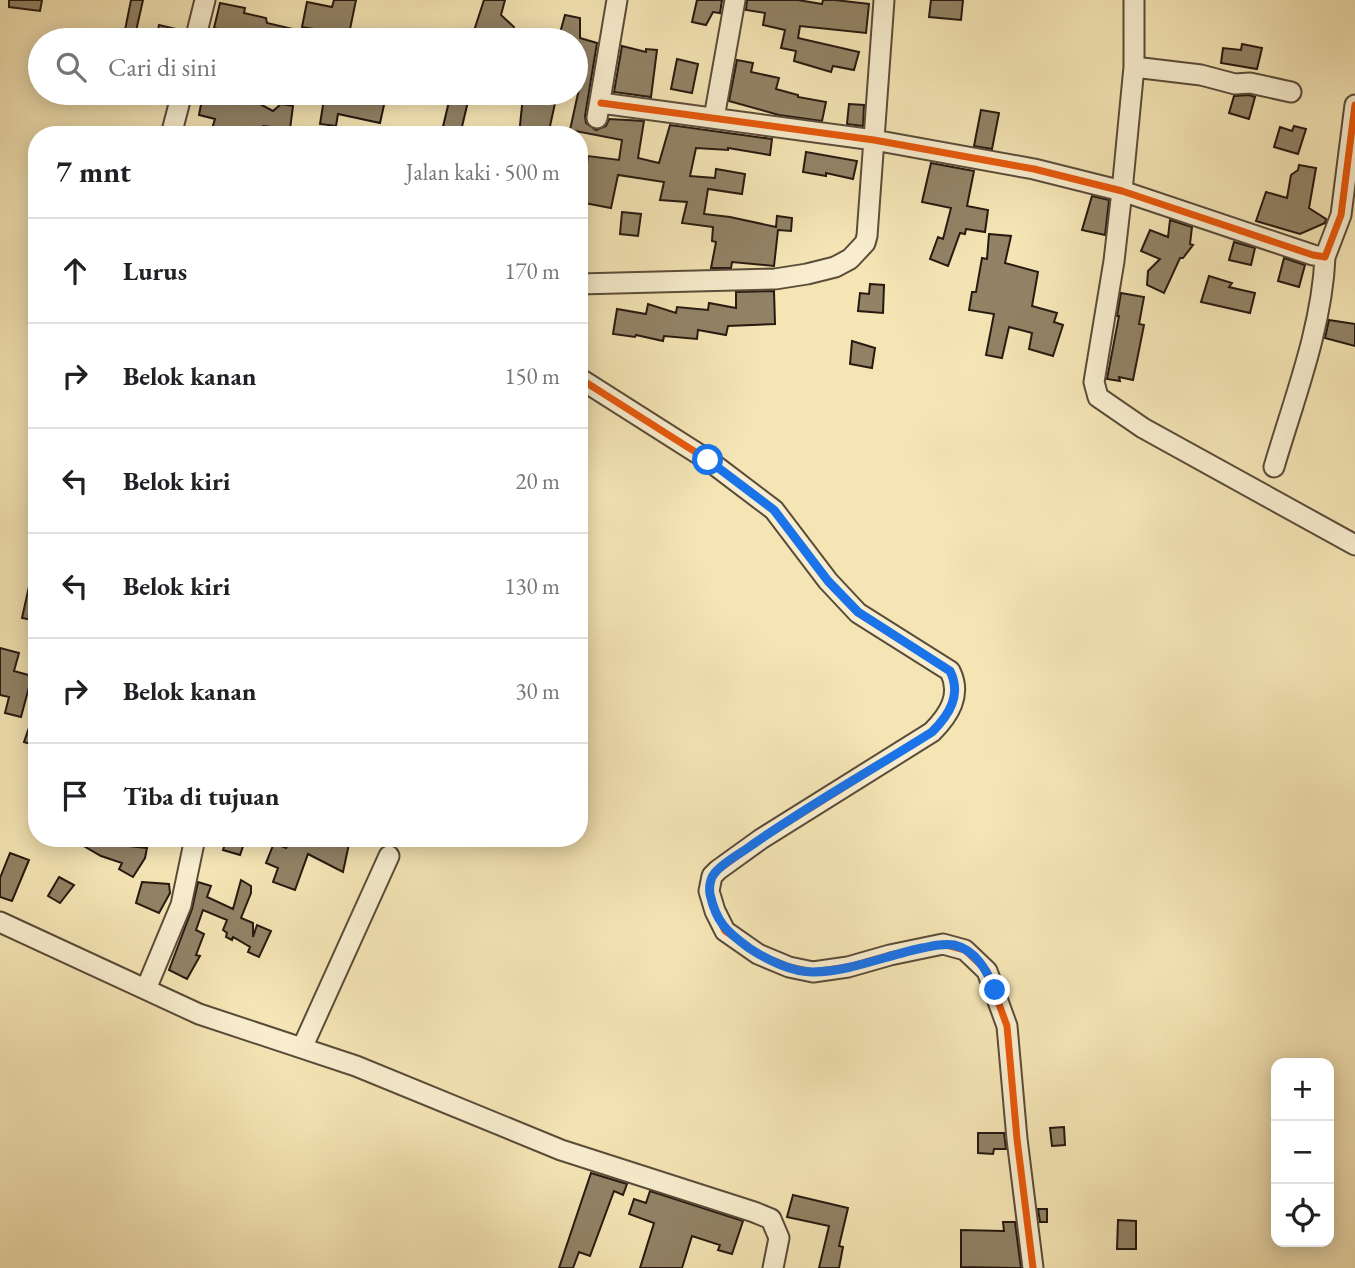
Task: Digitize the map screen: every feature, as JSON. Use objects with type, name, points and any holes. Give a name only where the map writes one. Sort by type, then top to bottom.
[{"type":"street","points":[[198,28],[205,0]]},
{"type":"street","points":[[617,0],[599,110],[714,118],[874,140],[1034,169],[1122,191],[1325,257]]},
{"type":"street","points":[[714,118],[735,0]]},
{"type":"street","points":[[588,284],[775,279],[807,274],[842,263],[857,252],[865,243],[884,0]]},
{"type":"street","points":[[1134,0],[1134,67],[1122,191],[1114,261],[1094,382],[1095,393],[1103,402],[1143,428],[1355,545]]},
{"type":"street","points":[[1134,67],[1201,75],[1291,92]]},
{"type":"street","points":[[173,126],[179,105]]},
{"type":"street","points":[[1274,467],[1313,332],[1324,281],[1325,257],[1341,215],[1355,105]]},
{"type":"street","points":[[588,384],[708,460],[774,510],[828,581],[858,612],[950,671],[955,685],[951,708],[943,722],[932,732],[761,839],[718,870],[712,876],[709,891],[725,931],[758,954],[789,967],[813,972],[848,967],[943,944],[965,950],[987,971],[1007,1026],[1017,1139],[1033,1268]]},
{"type":"street","points":[[146,989],[181,905],[193,847]]},
{"type":"street","points":[[302,1048],[389,856]]},
{"type":"street","points":[[0,922],[199,1014],[356,1066],[561,1150],[771,1219],[779,1238],[773,1268]]},
{"type":"building","points":[[9,0],[42,0],[40,11],[9,7]]},
{"type":"building","points":[[131,0],[143,0],[137,28],[125,28]]},
{"type":"building","points":[[334,0],[356,0],[350,28],[302,27],[307,2],[332,7]]},
{"type":"building","points":[[484,0],[505,0],[501,15],[514,28],[475,28]]},
{"type":"building","points":[[697,0],[722,0],[720,13],[713,12],[706,25],[692,22]]},
{"type":"building","points":[[747,0],[798,0],[822,4],[823,0],[835,0],[869,4],[866,33],[800,26],[798,38],[859,52],[854,70],[833,66],[831,72],[794,61],[796,51],[781,48],[785,30],[763,25],[765,13],[746,10]]},
{"type":"building","points":[[931,0],[963,0],[961,20],[929,17]]},
{"type":"building","points":[[220,3],[245,8],[244,13],[266,18],[267,23],[288,28],[214,28]]},
{"type":"building","points":[[565,15],[580,18],[580,28],[561,28]]},
{"type":"building","points":[[588,40],[597,43],[588,98]]},
{"type":"building","points":[[1242,44],[1262,48],[1257,69],[1221,63],[1223,48],[1241,50]]},
{"type":"building","points":[[622,46],[646,52],[646,49],[657,50],[651,97],[614,92]]},
{"type":"building","points":[[677,59],[698,64],[692,93],[671,89]]},
{"type":"building","points":[[737,60],[753,63],[751,72],[779,78],[776,89],[798,97],[826,102],[822,121],[779,115],[729,101]]},
{"type":"building","points":[[1234,96],[1255,97],[1249,119],[1229,113]]},
{"type":"building","points":[[849,104],[864,105],[863,126],[847,124]]},
{"type":"building","points":[[201,105],[262,105],[273,111],[280,105],[293,106],[290,126],[213,126],[215,119],[199,115]]},
{"type":"building","points":[[323,105],[384,105],[380,123],[338,114],[336,126],[320,124]]},
{"type":"building","points":[[448,105],[467,105],[462,126],[443,126]]},
{"type":"building","points":[[522,105],[555,105],[550,126],[520,126]]},
{"type":"building","points":[[575,105],[587,105],[586,123],[596,130],[606,126],[609,119],[644,121],[638,158],[659,163],[670,125],[772,139],[770,155],[728,148],[696,148],[690,176],[715,178],[716,169],[745,174],[742,194],[708,189],[704,214],[776,227],[777,216],[792,218],[791,231],[778,230],[774,266],[732,262],[731,268],[711,268],[716,242],[712,241],[713,227],[682,223],[687,202],[660,200],[664,182],[618,175],[611,208],[588,204],[588,156],[619,160],[622,140],[588,133],[588,126],[571,126]]},
{"type":"building","points":[[981,110],[999,113],[992,149],[974,146]]},
{"type":"building","points":[[1294,126],[1306,129],[1298,154],[1274,147],[1280,127],[1292,131]]},
{"type":"building","points":[[806,152],[857,161],[853,179],[826,173],[826,176],[803,172]]},
{"type":"building","points":[[931,163],[974,171],[967,206],[988,210],[985,232],[966,229],[965,234],[960,233],[948,266],[930,259],[938,237],[943,239],[951,208],[922,202]]},
{"type":"building","points":[[1299,165],[1316,168],[1309,208],[1326,219],[1325,223],[1300,234],[1256,221],[1266,192],[1287,198],[1291,175],[1298,170]]},
{"type":"building","points":[[1092,196],[1109,200],[1105,235],[1082,230]]},
{"type":"building","points":[[622,212],[641,214],[638,236],[620,234]]},
{"type":"building","points":[[1170,220],[1192,227],[1190,244],[1193,245],[1183,258],[1180,258],[1164,293],[1147,285],[1148,271],[1160,259],[1141,251],[1150,230],[1168,237]]},
{"type":"building","points":[[989,234],[1011,236],[1005,263],[1038,272],[1032,306],[1057,313],[1054,322],[1063,325],[1053,356],[1029,349],[1032,333],[1009,327],[1002,358],[986,355],[994,314],[969,310],[972,292],[976,292],[982,258],[987,259]]},
{"type":"building","points":[[1234,242],[1255,248],[1251,265],[1229,260]]},
{"type":"building","points":[[1284,258],[1305,265],[1299,287],[1278,281]]},
{"type":"building","points":[[1209,276],[1232,283],[1229,287],[1255,293],[1250,313],[1201,302]]},
{"type":"building","points":[[870,284],[884,285],[883,313],[858,311],[860,293],[869,294]]},
{"type":"building","points":[[774,291],[775,324],[728,326],[726,335],[698,330],[697,339],[664,336],[663,341],[636,335],[613,334],[617,309],[646,314],[648,304],[676,313],[677,307],[708,310],[709,303],[736,308],[736,292]]},
{"type":"building","points":[[1121,293],[1144,297],[1139,324],[1144,325],[1133,380],[1119,377],[1120,381],[1107,379]]},
{"type":"building","points":[[1329,320],[1355,324],[1355,346],[1325,338]]},
{"type":"building","points":[[852,341],[875,348],[872,368],[850,364]]},
{"type":"building","points":[[28,591],[28,619],[22,618]]},
{"type":"building","points":[[0,648],[19,653],[14,671],[28,675],[28,691],[21,717],[5,713],[9,697],[0,695]]},
{"type":"building","points":[[86,847],[147,848],[145,858],[133,877],[119,869],[122,863]]},
{"type":"building","points":[[224,847],[243,847],[240,855],[223,850]]},
{"type":"building","points":[[272,847],[348,847],[343,872],[308,854],[295,890],[273,882],[278,868],[266,863]]},
{"type":"building","points":[[10,853],[29,860],[12,901],[0,897],[0,878]]},
{"type":"building","points":[[59,877],[74,885],[60,903],[48,896]]},
{"type":"building","points":[[241,880],[251,886],[251,893],[241,918],[253,923],[253,937],[257,925],[271,931],[259,957],[248,952],[250,947],[233,937],[232,940],[226,937],[227,933],[223,930],[227,920],[203,910],[196,930],[204,934],[196,955],[200,956],[187,979],[169,970],[192,909],[198,882],[211,886],[207,897],[233,909]]},
{"type":"building","points":[[142,882],[169,884],[170,893],[159,913],[136,903]]},
{"type":"building","points":[[1064,1127],[1065,1145],[1052,1146],[1050,1128]]},
{"type":"building","points":[[978,1133],[1004,1133],[1006,1149],[994,1149],[993,1154],[978,1153]]},
{"type":"building","points":[[591,1173],[627,1184],[623,1195],[614,1191],[590,1256],[579,1252],[573,1268],[559,1268]]},
{"type":"building","points":[[650,1191],[743,1221],[732,1254],[718,1250],[720,1245],[692,1236],[682,1268],[640,1268],[654,1223],[629,1214],[634,1199],[646,1203]]},
{"type":"building","points":[[793,1195],[848,1208],[839,1246],[843,1247],[839,1268],[819,1268],[829,1226],[787,1217]]},
{"type":"building","points":[[1038,1209],[1047,1209],[1047,1222],[1040,1222]]},
{"type":"building","points":[[1118,1220],[1136,1221],[1136,1249],[1117,1249]]},
{"type":"building","points":[[1003,1222],[1015,1222],[1021,1268],[961,1267],[961,1230],[1004,1231]]},
{"type":"cycle path","points":[[601,103],[874,140],[1034,169],[1122,191],[1325,257],[1341,215],[1355,105]]},
{"type":"cycle path","points":[[588,384],[708,460],[774,510],[828,581],[858,613],[950,671],[955,688],[952,704],[944,719],[932,732],[761,839],[718,870],[712,876],[709,891],[725,931],[758,954],[789,967],[813,972],[848,967],[943,944],[965,950],[987,971],[1007,1026],[1017,1139],[1033,1268]]},
{"type":"route","points":[[708,460],[774,510],[828,581],[858,612],[950,671],[955,685],[951,708],[943,722],[932,732],[761,839],[712,876],[709,891],[725,931],[758,954],[789,967],[813,972],[848,967],[943,944],[955,945],[965,950],[987,971],[995,990]]}]
